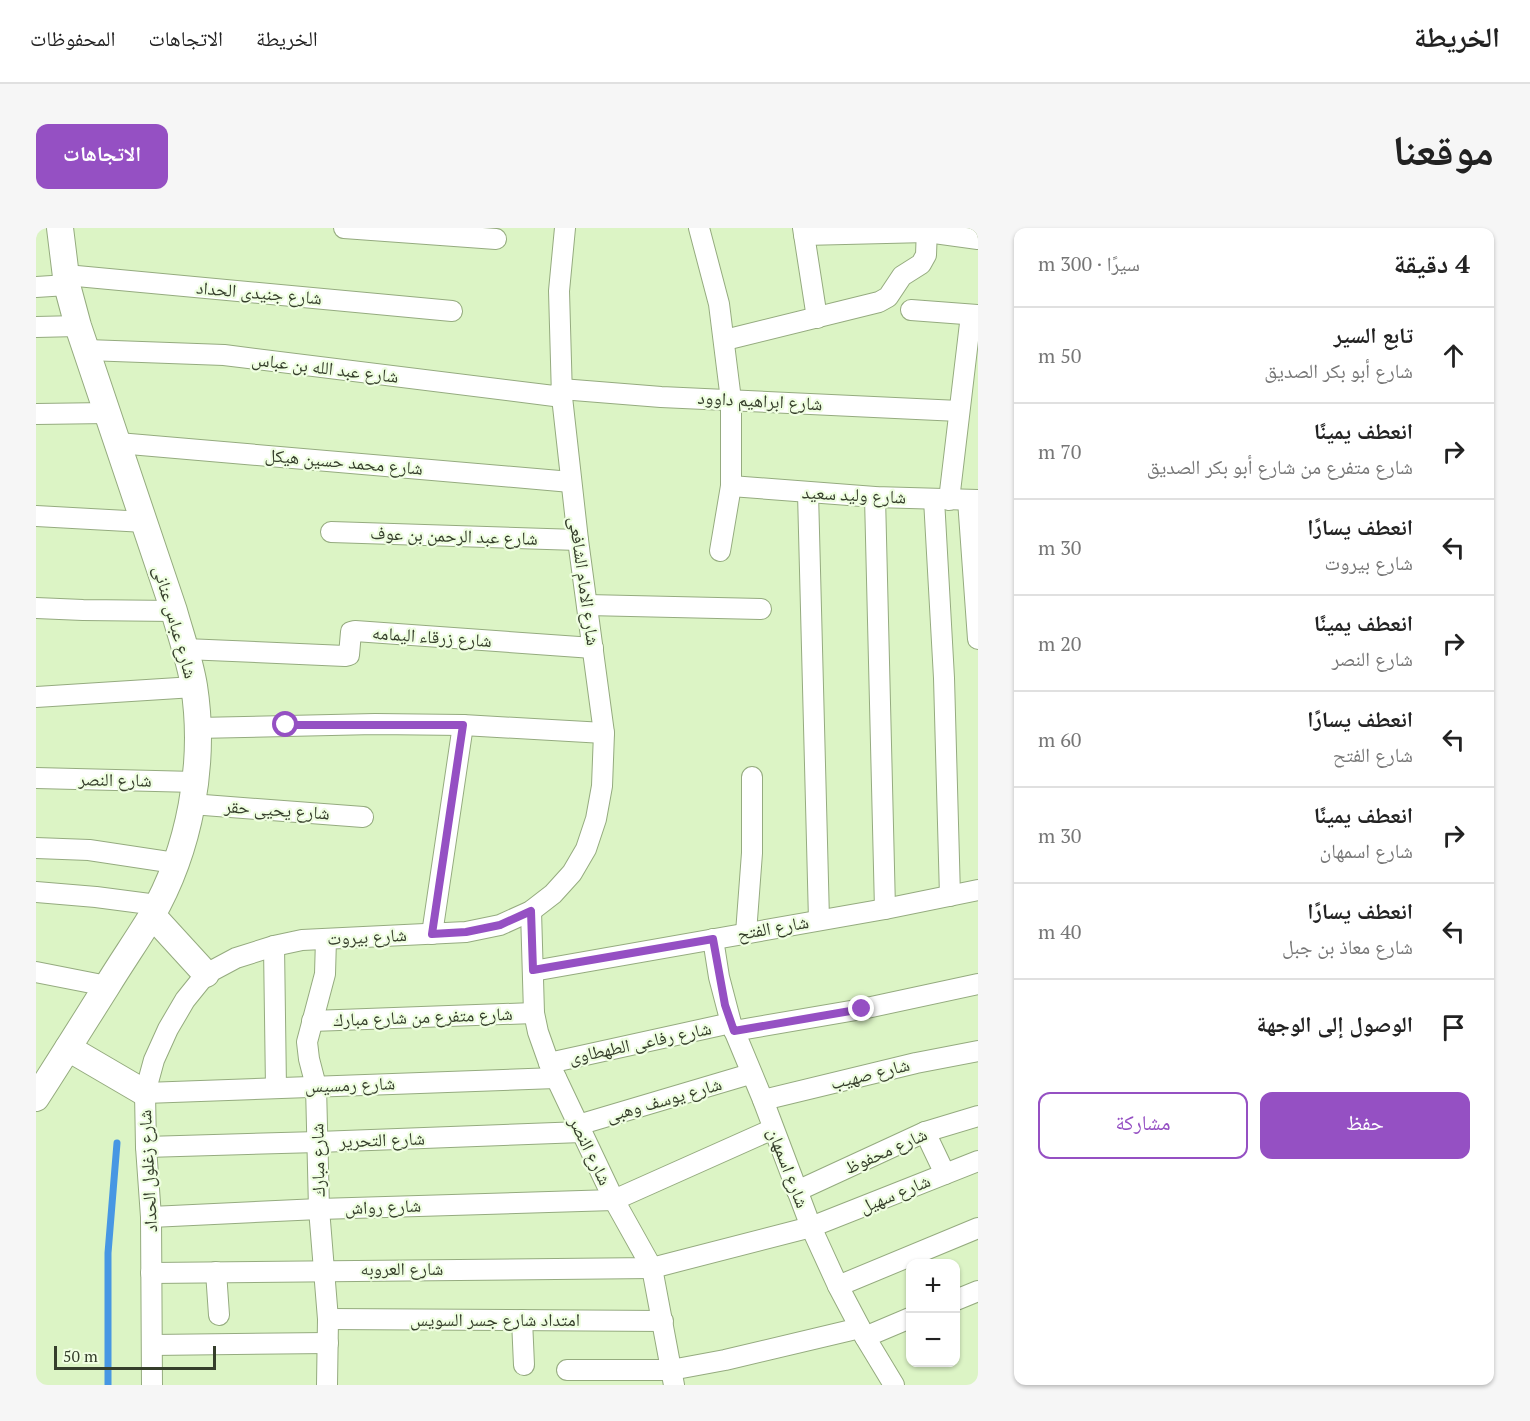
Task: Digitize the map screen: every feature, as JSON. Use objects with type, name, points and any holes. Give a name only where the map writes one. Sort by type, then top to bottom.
[{"type":"street","points":[[344,228],[496,239]]},
{"type":"street","name":"شارع الامام الشافعى","points":[[531,911],[553,894],[572,873],[586,849],[597,819],[604,759],[604,733],[561,393],[559,291],[565,228]]},
{"type":"street","points":[[699,228],[717,293],[725,340],[731,400],[731,486],[720,551]]},
{"type":"street","name":"شارع عباس عنانى","points":[[36,1098],[154,910],[175,863],[193,793],[197,728],[194,687],[185,649],[145,522],[78,326],[66,280],[58,229]]},
{"type":"street","points":[[725,340],[879,302],[888,297],[902,276],[921,264],[926,255],[927,230]]},
{"type":"street","points":[[817,318],[804,231],[927,230],[978,239]]},
{"type":"street","name":"شارع جنيدى الحداد","points":[[36,286],[66,280],[452,311]]},
{"type":"street","points":[[911,310],[974,315],[959,411],[957,500],[944,678],[950,896]]},
{"type":"street","points":[[36,327],[78,326]]},
{"type":"street","name":"شارع عبد الله بن عباس","points":[[87,350],[224,355],[561,393]]},
{"type":"street","name":"شارع ابراهيم داوود","points":[[561,393],[959,411]]},
{"type":"street","points":[[36,414],[108,413]]},
{"type":"street","name":"شارع محمد حسين هيكل","points":[[117,443],[571,482]]},
{"type":"street","name":"شارع وليد سعيد","points":[[731,486],[808,493],[957,500]]},
{"type":"street","points":[[808,493],[819,920]]},
{"type":"street","points":[[875,496],[885,909]]},
{"type":"street","points":[[957,500],[978,639]]},
{"type":"street","points":[[36,516],[145,522]]},
{"type":"street","name":"شارع عبد الرحمن بن عوف","points":[[331,532],[578,540]]},
{"type":"street","points":[[587,605],[760,609]]},
{"type":"street","points":[[36,608],[174,611]]},
{"type":"street","name":"شارع زرقاء اليمامه","points":[[185,649],[345,656],[349,655],[351,632],[355,631],[593,648]]},
{"type":"street","points":[[36,697],[194,687]]},
{"type":"street","points":[[197,728],[375,724],[463,725],[604,733]]},
{"type":"street","points":[[432,934],[463,725]]},
{"type":"street","points":[[746,933],[752,853],[752,777]]},
{"type":"street","name":"شارع النصر","points":[[36,778],[193,793]]},
{"type":"street","name":"شارع يحيى حقر","points":[[193,793],[363,817]]},
{"type":"street","points":[[36,848],[89,850],[175,863]]},
{"type":"street","name":"شارع الفتح","points":[[533,970],[885,909],[978,890]]},
{"type":"street","points":[[36,892],[96,897],[154,910],[206,974]]},
{"type":"street","name":"شارع بيروت","points":[[206,974],[236,958],[302,940],[466,932],[500,925],[531,911]]},
{"type":"street","name":"شارع النصر","points":[[531,911],[534,1014],[538,1032],[552,1071],[614,1200],[652,1268],[673,1377]]},
{"type":"street","name":"شارع مبارك","points":[[326,939],[322,992],[307,1042],[316,1086],[319,1209],[328,1319],[327,1385]]},
{"type":"street","name":"شارع اسمهان","points":[[713,939],[719,977],[732,1027],[750,1074],[763,1100],[811,1227],[862,1333],[894,1385]]},
{"type":"street","points":[[274,946],[276,1088]]},
{"type":"street","points":[[36,972],[107,986]]},
{"type":"street","name":"شارع زغلول الحداد","points":[[152,1385],[151,1217],[145,1094],[154,1060],[168,1029],[185,1000],[206,974]]},
{"type":"street","name":"شارع رفاعى الطهطاوى","points":[[552,1071],[732,1027],[862,1009],[978,984]]},
{"type":"street","name":"شارع متفرع من شارع مبارك","points":[[312,1021],[534,1014]]},
{"type":"street","points":[[69,1048],[145,1094]]},
{"type":"street","name":"شارع صهيب","points":[[763,1100],[915,1063],[978,1051]]},
{"type":"street","name":"شارع رمسيس","points":[[145,1094],[552,1071]]},
{"type":"street","name":"شارع يوسف وهبى","points":[[580,1129],[750,1074]]},
{"type":"street","name":"شارع محفوظ","points":[[797,1191],[925,1132],[978,1116]]},
{"type":"street","name":"شارع التحرير","points":[[146,1146],[318,1142],[580,1129]]},
{"type":"street","points":[[614,1200],[773,1129]]},
{"type":"street","points":[[925,1132],[945,1174]]},
{"type":"street","name":"شارع سهيل","points":[[652,1268],[811,1227],[978,1161]]},
{"type":"street","name":"شارع رواش","points":[[151,1217],[319,1209],[614,1200]]},
{"type":"street","points":[[838,1286],[978,1228]]},
{"type":"street","name":"شارع العروبه","points":[[152,1273],[652,1268]]},
{"type":"street","points":[[216,1272],[219,1315]]},
{"type":"street","points":[[960,1298],[978,1291]]},
{"type":"street","name":"امتداد شارع جسر السويس","points":[[328,1319],[663,1321]]},
{"type":"street","points":[[567,1370],[673,1377],[714,1363],[862,1333],[906,1319]]},
{"type":"street","points":[[522,1320],[524,1365]]},
{"type":"street","points":[[152,1345],[328,1343]]},
{"type":"waterway","points":[[108,1385],[108,1253],[117,1143]]},
{"type":"route","points":[[286,725],[463,725],[432,934],[466,932],[500,925],[531,911],[533,970],[713,939],[725,1005],[734,1031],[862,1009]]}]
